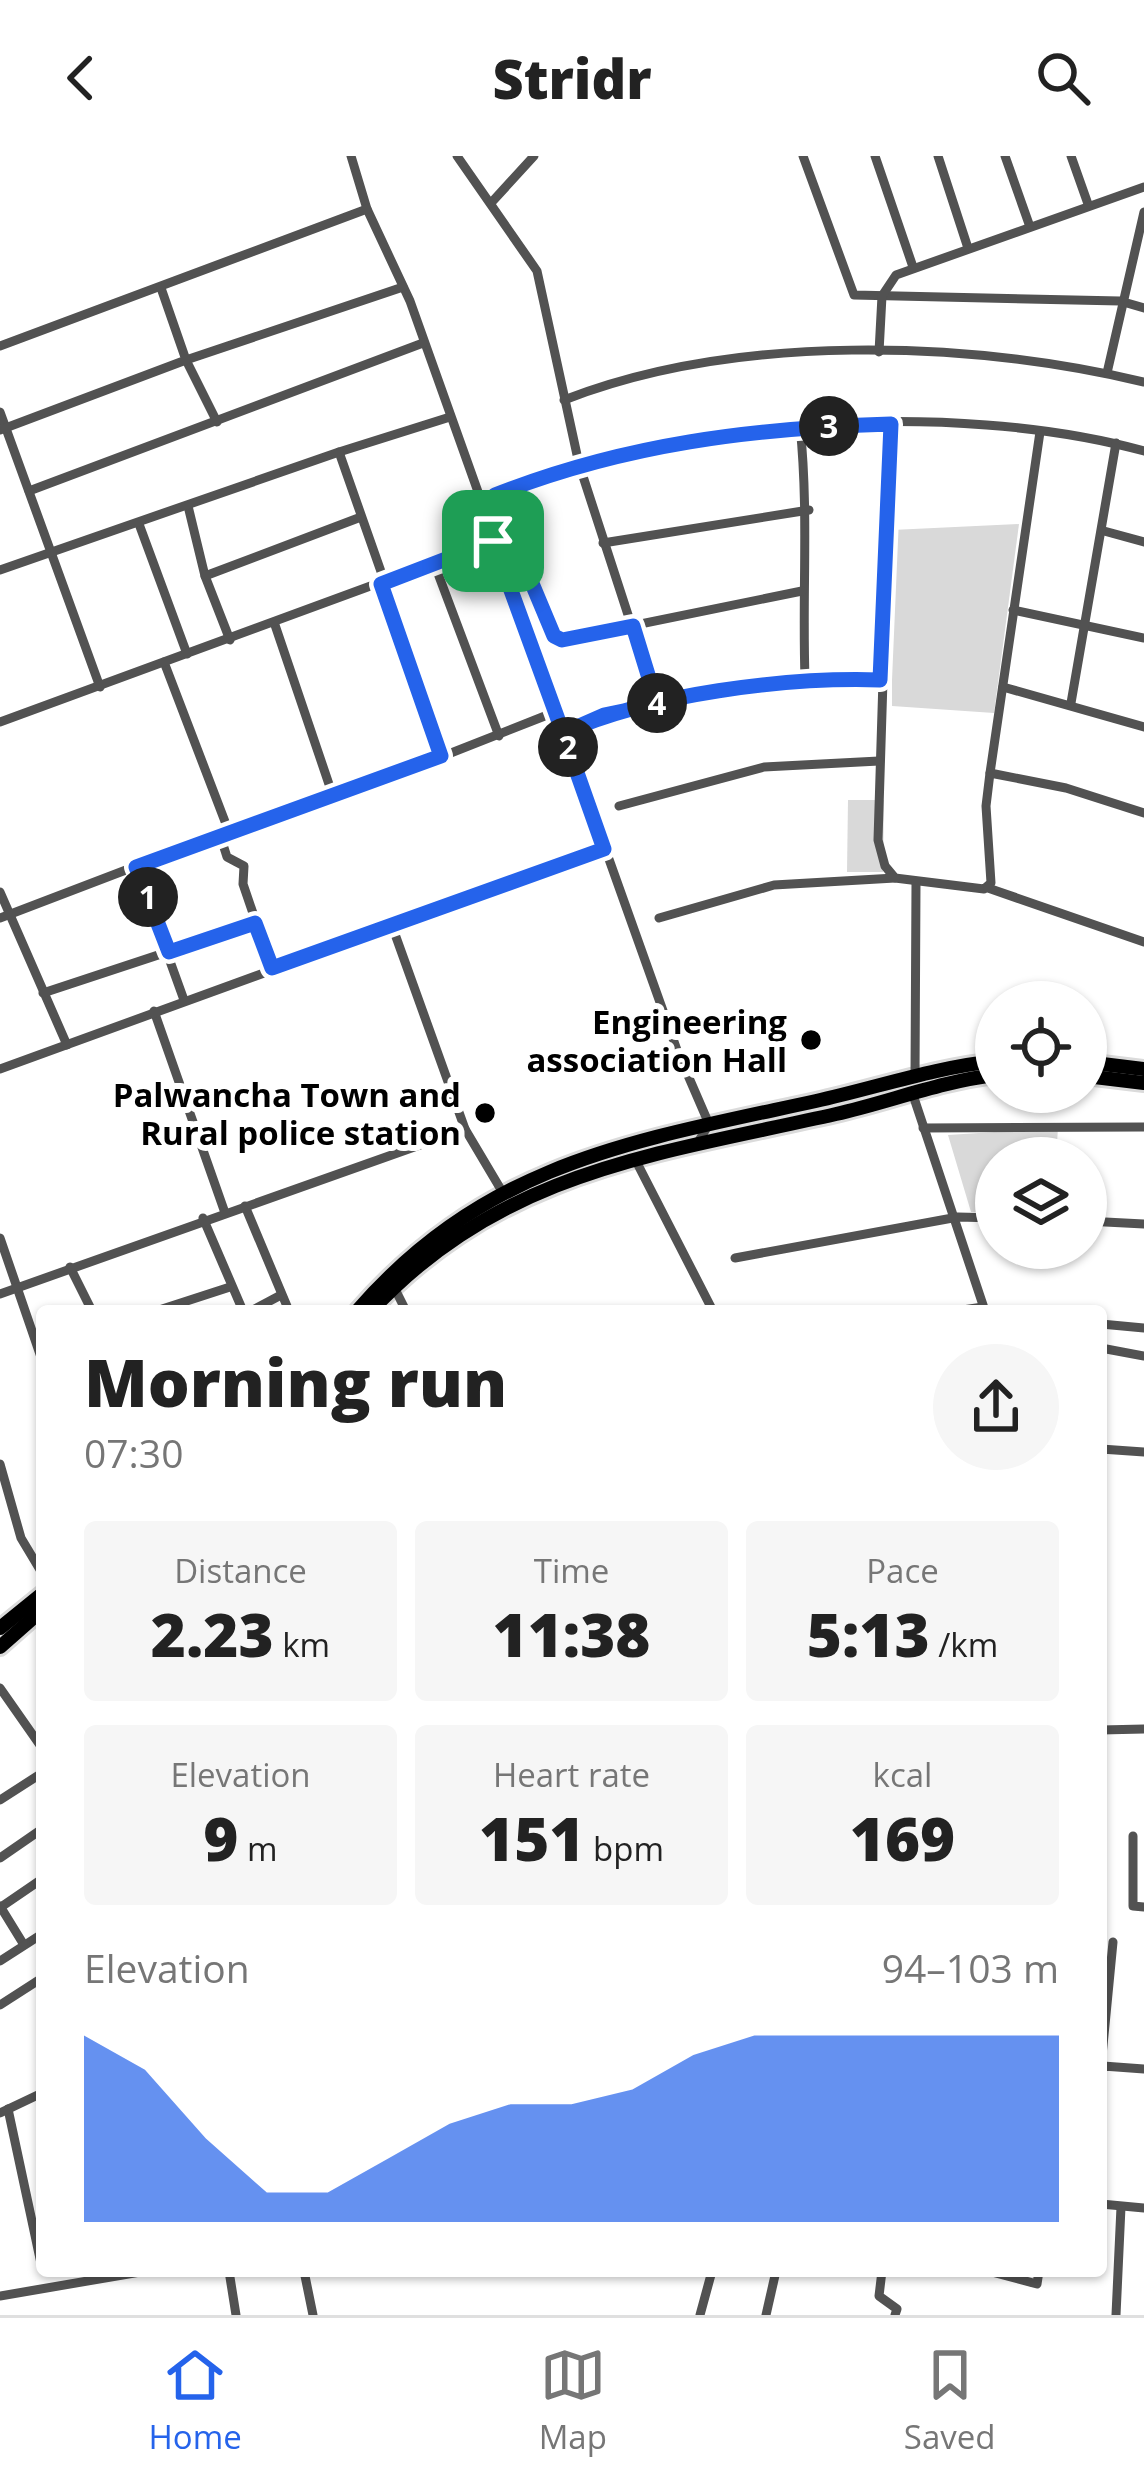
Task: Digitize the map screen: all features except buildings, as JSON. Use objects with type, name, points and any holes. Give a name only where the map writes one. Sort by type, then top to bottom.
[{"type":"highway","points":[[363,1305],[410,1257],[504,1192],[569,1160],[975,1065]]},
{"type":"highway","points":[[1107,1065],[1144,1069]]},
{"type":"highway","points":[[1107,1079],[1144,1083]]},
{"type":"highway","points":[[377,1305],[492,1215],[567,1178],[975,1081]]},
{"type":"highway","points":[[0,1628],[36,1599]]},
{"type":"highway","points":[[0,1647],[36,1615]]},
{"type":"street","points":[[351,156],[709,1124],[695,1146]]},
{"type":"street","points":[[457,156],[537,271],[579,464],[657,704]]},
{"type":"street","points":[[491,203],[534,156]]},
{"type":"street","points":[[803,156],[849,291],[882,296],[1120,301],[1144,308]]},
{"type":"street","points":[[875,156],[913,267]]},
{"type":"street","points":[[938,156],[968,245]]},
{"type":"street","points":[[1005,156],[1029,224]]},
{"type":"street","points":[[1071,156],[1088,204]]},
{"type":"street","points":[[880,352],[882,296],[896,275],[968,245],[1144,187]]},
{"type":"street","points":[[0,346],[161,288],[215,262],[368,209]]},
{"type":"street","points":[[1106,373],[1144,212]]},
{"type":"street","points":[[2,429],[186,360],[403,287]]},
{"type":"street","points":[[161,288],[186,360],[217,422]]},
{"type":"street","points":[[28,491],[422,344]]},
{"type":"street","points":[[564,400],[600,386],[733,361],[880,352],[995,357],[1144,382]]},
{"type":"street","points":[[0,412],[2,429],[100,687]]},
{"type":"street","points":[[0,570],[450,417]]},
{"type":"street","points":[[891,424],[878,840],[885,866],[896,878]]},
{"type":"street","points":[[802,591],[562,640],[554,636],[489,497],[579,464],[649,446],[800,426],[891,424],[1040,432],[1144,451]]},
{"type":"street","points":[[800,426],[809,510],[802,591],[805,678]]},
{"type":"street","points":[[988,888],[990,773],[1040,432]]},
{"type":"street","points":[[1071,703],[1089,623],[1116,443]]},
{"type":"street","points":[[339,452],[441,756]]},
{"type":"street","points":[[188,506],[205,576],[230,640]]},
{"type":"street","points":[[603,543],[809,510]]},
{"type":"street","points":[[205,576],[361,517]]},
{"type":"street","points":[[139,524],[187,654]]},
{"type":"street","points":[[1104,531],[1144,542]]},
{"type":"street","points":[[0,722],[275,625],[493,541]]},
{"type":"street","points":[[434,563],[499,736]]},
{"type":"street","points":[[1013,610],[1144,638]]},
{"type":"street","points":[[275,625],[334,799]]},
{"type":"street","points":[[164,662],[225,834],[227,856],[244,866],[243,884],[272,968]]},
{"type":"street","points":[[563,733],[604,715],[805,678],[880,680]]},
{"type":"street","points":[[1003,687],[1144,727]]},
{"type":"street","points":[[0,918],[225,834],[334,799],[555,712]]},
{"type":"street","points":[[619,806],[764,767],[880,761]]},
{"type":"street","points":[[990,773],[1066,788],[1144,813]]},
{"type":"street","points":[[0,1069],[604,849]]},
{"type":"street","points":[[136,867],[184,1000]]},
{"type":"street","points":[[659,918],[774,884],[896,878],[988,888],[1144,942]]},
{"type":"street","points":[[916,883],[911,1097],[958,1217],[983,1305]]},
{"type":"street","points":[[0,892],[67,1045]]},
{"type":"street","points":[[43,993],[255,923]]},
{"type":"street","points":[[391,923],[465,1129],[504,1192],[492,1215]]},
{"type":"street","points":[[154,1011],[224,1210]]},
{"type":"street","points":[[923,1128],[1144,1127]]},
{"type":"street","points":[[0,1294],[224,1210],[465,1129]]},
{"type":"street","points":[[635,1161],[710,1305]]},
{"type":"street","points":[[245,1205],[286,1305]]},
{"type":"street","points":[[735,1258],[975,1217]]},
{"type":"street","points":[[203,1218],[230,1287],[243,1305]]},
{"type":"street","points":[[1107,1222],[1144,1224]]},
{"type":"street","points":[[0,1238],[36,1343]]},
{"type":"street","points":[[70,1267],[89,1305]]},
{"type":"street","points":[[174,1305],[230,1287]]},
{"type":"street","points":[[394,1288],[403,1305]]},
{"type":"street","points":[[259,1305],[281,1294]]},
{"type":"street","points":[[1107,1325],[1144,1328]]},
{"type":"street","points":[[1107,1349],[1144,1356]]},
{"type":"street","points":[[1107,1449],[1144,1452]]},
{"type":"street","points":[[0,1464],[21,1538],[36,1563]]},
{"type":"street","points":[[0,1688],[36,1739]]},
{"type":"street","points":[[1107,1730],[1144,1729]]},
{"type":"street","points":[[0,1800],[36,1777]]},
{"type":"street","points":[[0,1858],[36,1833]]},
{"type":"street","points":[[1133,1836],[1132,1906],[1144,1907]]},
{"type":"street","points":[[24,1945],[0,1906],[36,1883]]},
{"type":"street","points":[[0,1960],[36,1938]]},
{"type":"street","points":[[1107,2011],[1113,1942]]},
{"type":"street","points":[[0,2005],[36,1982]]},
{"type":"street","points":[[1107,2069],[1144,2069]]},
{"type":"street","points":[[36,2096],[4,2111],[36,2244]]},
{"type":"street","points":[[1107,2205],[1144,2208]]},
{"type":"street","points":[[1116,2315],[1121,2207]]},
{"type":"street","points":[[44,2277],[47,2291]]},
{"type":"street","points":[[0,2296],[116,2277]]},
{"type":"street","points":[[230,2277],[236,2315]]},
{"type":"street","points":[[305,2277],[313,2315]]},
{"type":"street","points":[[700,2315],[710,2277]]},
{"type":"street","points":[[766,2315],[773,2277]]},
{"type":"street","points":[[881,2277],[879,2296],[897,2309],[896,2315]]},
{"type":"street","points":[[1011,2277],[1037,2284],[1038,2277]]},
{"type":"shaded area","points":[[1019,524],[994,713],[892,706],[892,530]]},
{"type":"shaded area","points":[[848,800],[884,800],[883,872],[847,872]]},
{"type":"shaded area","points":[[1058,1128],[1057,1137],[975,1137],[975,1212],[971,1212],[948,1135]]},
{"type":"place","name":"Engineering association Hall","points":[[811,1040]]},
{"type":"place","name":"Palwancha Town and Rural police station","points":[[485,1113]]},
{"type":"route","points":[[493,541],[381,584],[441,756],[334,799],[250,823],[136,867],[169,952],[255,923],[272,968],[604,849],[563,733],[604,715],[805,678],[880,680],[891,424],[800,426],[649,446],[560,470],[495,495],[550,631],[562,640],[633,626],[657,704],[604,715],[563,733],[493,541]]}]
